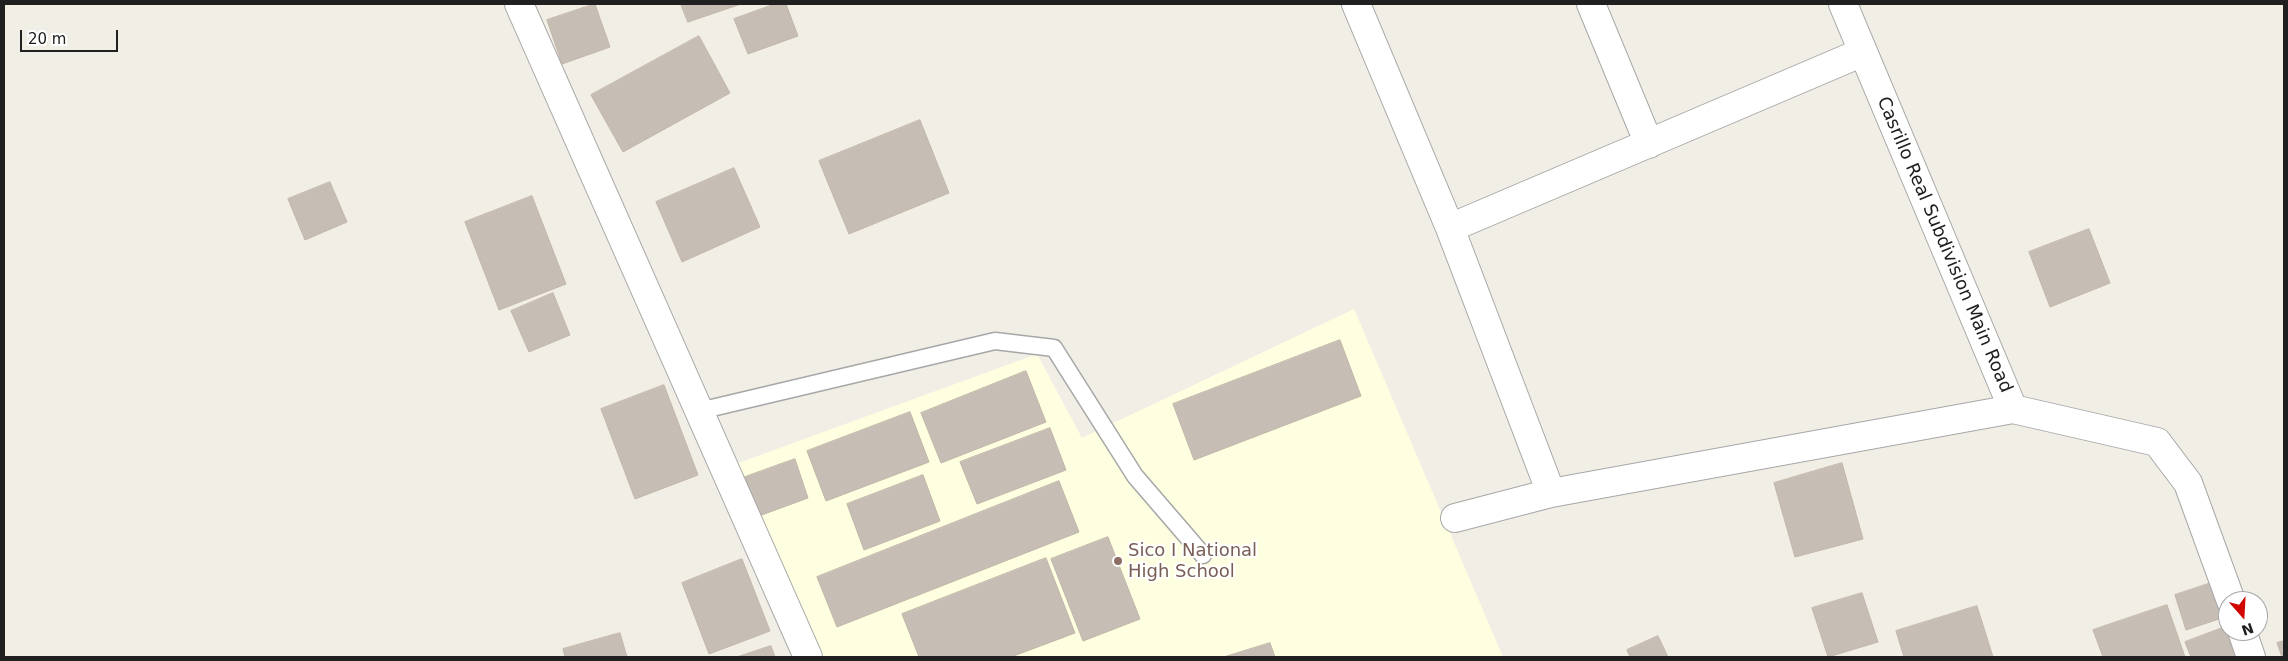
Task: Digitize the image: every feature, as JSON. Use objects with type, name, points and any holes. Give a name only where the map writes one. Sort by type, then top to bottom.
[{"type":"street","points":[[519,4],[808,657]]},
{"type":"street","points":[[1356,4],[1450,228],[1551,493]]},
{"type":"street","points":[[1591,4],[1649,144]]},
{"type":"street","name":"Casrillo Real Subdivision Main Road","points":[[1843,4],[2013,408],[2157,442],[2188,483],[2227,591]]},
{"type":"street","points":[[1450,228],[1863,52]]},
{"type":"street","points":[[1455,518],[1551,493],[2013,408]]},
{"type":"street","points":[[2245,641],[2251,657]]},
{"type":"lane","points":[[699,411],[995,340],[1054,348],[1135,476],[1203,555]]},
{"type":"shaded area","name":"Sico Ⅰ National High School","points":[[1354,309],[1503,657],[816,657],[733,465],[1037,354],[1082,438]]},
{"type":"building","points":[[595,4],[610,47],[562,64],[547,20]]},
{"type":"building","points":[[681,4],[741,4],[688,22]]},
{"type":"building","points":[[775,4],[786,4],[798,36],[748,54],[734,19]]},
{"type":"building","points":[[699,36],[730,93],[623,152],[591,95]]},
{"type":"building","points":[[920,120],[949,193],[849,234],[819,161]]},
{"type":"building","points":[[734,168],[760,227],[682,262],[656,202]]},
{"type":"building","points":[[330,182],[347,222],[305,240],[288,199]]},
{"type":"building","points":[[532,196],[566,284],[499,310],[465,222]]},
{"type":"building","points":[[2089,229],[2110,283],[2050,307],[2029,252]]},
{"type":"building","points":[[553,293],[570,335],[529,352],[511,311]]},
{"type":"building","points":[[1340,340],[1361,396],[1194,460],[1173,404]]},
{"type":"building","points":[[1026,371],[1046,422],[941,463],[921,413]]},
{"type":"building","points":[[664,385],[698,475],[635,499],[601,409]]},
{"type":"building","points":[[910,412],[929,462],[826,501],[807,451]]},
{"type":"building","points":[[1050,428],[1066,470],[977,504],[960,462]]},
{"type":"building","points":[[795,459],[808,498],[759,516],[745,477]]},
{"type":"building","points":[[1842,463],[1863,539],[1795,557],[1774,483]]},
{"type":"building","points":[[923,475],[940,521],[864,550],[847,504]]},
{"type":"building","points":[[1059,481],[1079,532],[837,627],[817,577]]},
{"type":"building","points":[[1108,537],[1140,619],[1083,641],[1051,559]]},
{"type":"building","points":[[1046,558],[1075,633],[1011,657],[919,657],[902,614]]},
{"type":"building","points":[[742,559],[770,631],[709,654],[682,583]]},
{"type":"building","points":[[2214,582],[2218,595],[2218,619],[2186,630],[2175,595]]},
{"type":"building","points":[[1862,593],[1878,642],[1828,657],[1812,608]]},
{"type":"building","points":[[2167,605],[2185,657],[2103,657],[2093,630]]},
{"type":"building","points":[[1977,606],[1993,657],[1904,657],[1896,631]]},
{"type":"building","points":[[2218,630],[2218,641],[2230,641],[2236,657],[2191,657],[2185,642]]},
{"type":"building","points":[[620,633],[627,657],[565,657],[563,649]]},
{"type":"building","points":[[1658,636],[1668,657],[1630,657],[1627,650]]},
{"type":"building","points":[[2284,641],[2284,657],[2282,657],[2277,643]]},
{"type":"building","points":[[1270,643],[1275,657],[1224,657]]},
{"type":"building","points":[[771,646],[775,657],[737,657]]},
{"type":"place","name":"Sico Ⅰ National High School","points":[[1118,561]]}]
